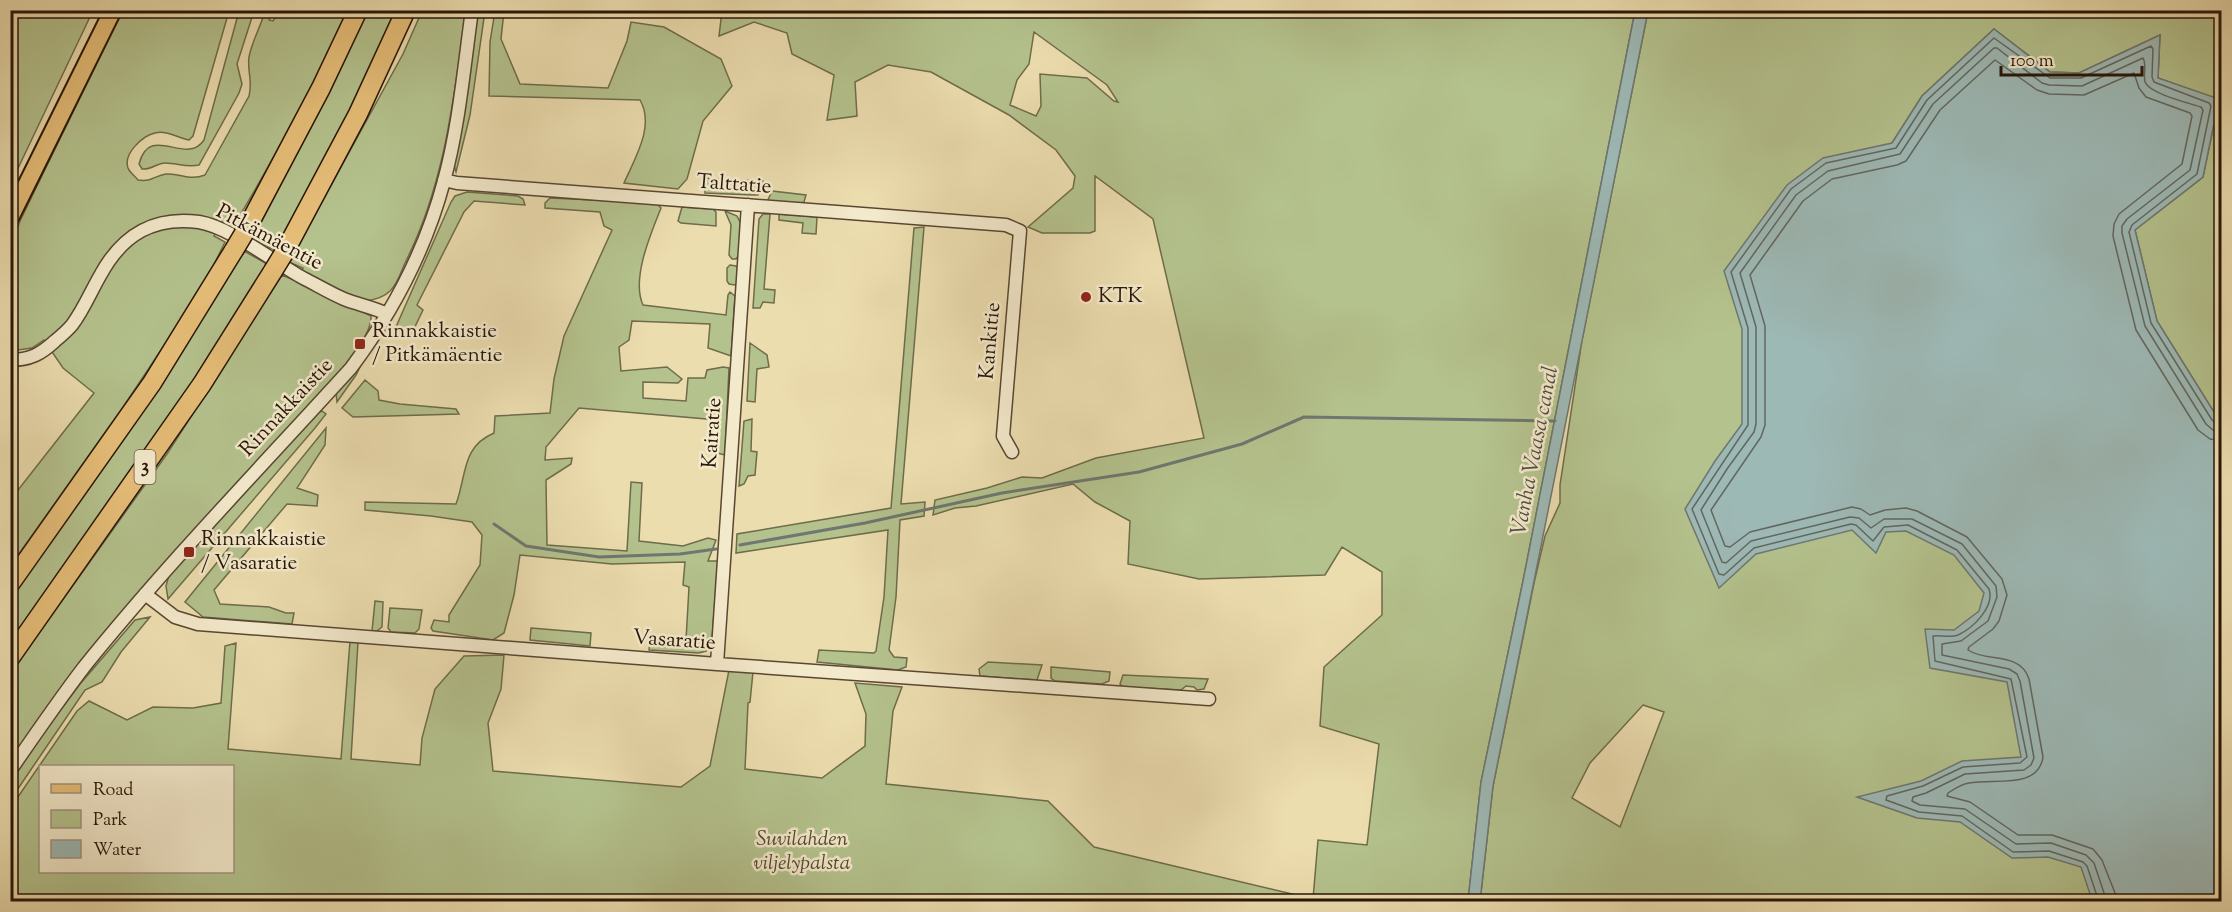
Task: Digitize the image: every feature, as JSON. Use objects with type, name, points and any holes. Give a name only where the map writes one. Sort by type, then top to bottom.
[{"type":"highway","name":"3","points":[[10,584],[152,383],[246,231],[321,88],[358,10]]},
{"type":"highway","name":"3","points":[[10,658],[202,384],[284,253],[358,114],[406,10]]},
{"type":"main road","points":[[10,218],[113,10]]},
{"type":"street","name":"Rinnakkaistie","points":[[10,771],[84,668],[146,594],[351,368],[387,314],[419,252],[444,180],[456,123],[472,10]]},
{"type":"street","name":"Talttatie","points":[[444,180],[457,183],[1006,225],[1020,231]]},
{"type":"street","name":"Kairatie","points":[[717,664],[748,205]]},
{"type":"street","name":"Pitkämäentie","points":[[10,360],[19,360],[42,353],[71,326],[88,300],[101,273],[121,245],[134,234],[151,225],[172,220],[201,223],[225,232],[342,298],[387,314]]},
{"type":"street","name":"Kankitie","points":[[1012,452],[1003,436],[1020,231]]},
{"type":"street","name":"Vasaratie","points":[[146,594],[175,617],[198,624],[1209,699]]},
{"type":"green space","name":"Suvilahden viljelypalsta","points":[[925,10],[929,13],[947,10],[1635,11],[1523,581],[1481,782],[1468,901],[11,902],[11,807],[39,766],[39,873],[234,873],[234,765],[40,765],[77,711],[89,701],[127,720],[153,707],[193,708],[221,703],[225,646],[236,643],[228,749],[341,759],[350,641],[358,642],[351,759],[420,765],[422,738],[435,689],[464,656],[504,655],[501,689],[488,723],[493,771],[681,787],[710,766],[729,670],[753,672],[750,702],[748,703],[745,769],[822,778],[865,746],[866,714],[855,683],[902,687],[893,711],[886,784],[1048,801],[1094,847],[1313,899],[1318,840],[1367,845],[1379,744],[1320,726],[1324,667],[1382,615],[1382,572],[1342,547],[1325,575],[1199,579],[1128,564],[1130,521],[1095,502],[1073,484],[976,506],[955,508],[933,515],[935,500],[1022,477],[1042,478],[1096,458],[1204,438],[1153,219],[1095,176],[1095,231],[1090,233],[1042,233],[1028,227],[1073,188],[1075,176],[1056,150],[1009,115],[931,72],[888,65],[855,82],[857,116],[827,120],[834,75],[792,54],[787,33],[754,22],[719,36],[722,11]],"holes":[[[1034,32],[1107,85],[1118,102],[1087,78],[1040,74],[1041,106],[1036,116],[1010,105],[1017,80],[1029,64]]]},
{"type":"green space","points":[[10,11],[85,11],[89,19],[11,183]]},
{"type":"green space","points":[[122,11],[229,11],[193,136],[189,140],[168,133],[155,133],[139,142],[128,157],[127,163],[131,173],[138,180],[150,180],[166,174],[190,177],[205,175],[249,96],[249,57],[265,11],[271,11],[269,20],[273,21],[280,11],[348,11],[294,121],[233,227],[221,225],[214,236],[225,242],[202,289],[121,410],[11,565],[11,499],[94,393],[63,368],[44,340],[32,348],[11,351],[11,247],[20,221]]},
{"type":"green space","points":[[239,11],[254,11],[237,64],[242,84],[199,165],[165,163],[142,169],[139,164],[144,152],[151,146],[188,149],[196,147],[204,140]]},
{"type":"green space","points":[[367,11],[396,11],[343,125],[275,250],[249,239]]},
{"type":"green space","points":[[422,11],[466,11],[452,108],[439,171],[419,233],[397,282],[384,295],[365,301],[359,310],[371,316],[370,325],[349,361],[123,611],[50,703],[11,761],[11,672],[167,454],[282,275],[296,281],[303,268],[289,262],[403,54]]},
{"type":"green space","points":[[478,11],[485,11],[470,115],[456,172],[454,165]]},
{"type":"green space","points":[[495,11],[504,11],[501,39],[520,84],[608,88],[627,41],[631,22],[664,27],[721,59],[732,86],[703,121],[687,179],[678,189],[624,183],[642,142],[645,120],[640,100],[489,96],[490,42]]},
{"type":"green space","points":[[1648,11],[2221,11],[2221,421],[2157,321],[2135,230],[2203,177],[2219,100],[2158,78],[2160,35],[2079,73],[2050,72],[1994,29],[1922,96],[1892,143],[2120,901],[1480,902],[1493,786],[1545,536],[1560,503],[1560,485],[1582,340]],"holes":[[[1643,705],[1664,712],[1620,827],[1572,798],[1590,763]]]},
{"type":"green space","points":[[705,178],[757,181],[758,178],[763,181],[758,195],[705,193]]},
{"type":"green space","points":[[772,191],[806,195],[804,202],[798,204],[767,202]]},
{"type":"green space","points":[[467,192],[518,196],[523,199],[525,205],[474,201],[464,212],[417,305],[423,310],[411,335],[392,336],[451,202],[455,196]]},
{"type":"green space","points":[[550,198],[656,203],[661,208],[641,269],[639,282],[643,305],[726,315],[728,295],[730,292],[735,296],[731,356],[708,348],[710,324],[632,321],[629,340],[619,347],[621,371],[667,367],[682,379],[678,383],[643,382],[643,398],[686,401],[688,378],[705,378],[707,370],[729,368],[725,455],[717,453],[718,420],[579,408],[546,447],[545,460],[572,458],[571,464],[546,480],[547,545],[627,551],[631,482],[642,483],[639,541],[683,546],[708,538],[716,540],[708,561],[718,561],[712,639],[706,651],[699,653],[649,650],[650,639],[686,640],[689,587],[683,585],[685,562],[612,564],[520,555],[514,595],[504,633],[493,640],[433,631],[431,628],[434,620],[449,622],[449,615],[480,565],[482,535],[472,522],[365,510],[365,502],[456,504],[470,454],[483,439],[494,433],[495,416],[550,413],[554,379],[564,336],[612,230],[604,226],[600,212],[545,208],[545,203]]},
{"type":"green space","points":[[682,207],[713,209],[716,212],[716,226],[681,223],[678,221]]},
{"type":"green space","points":[[725,211],[737,216],[742,226],[739,255],[736,259],[732,259],[729,255],[731,225]]},
{"type":"green space","points":[[763,214],[770,214],[764,289],[775,290],[774,303],[763,302],[760,308],[753,308],[759,219]]},
{"type":"green space","points":[[779,214],[817,217],[816,234],[802,233],[803,223],[779,220]]},
{"type":"green space","points":[[924,227],[901,504],[925,502],[924,516],[900,520],[896,597],[889,650],[894,657],[907,658],[906,667],[898,670],[817,662],[819,650],[874,653],[876,651],[884,597],[888,530],[736,553],[737,534],[891,508],[914,228]]},
{"type":"green space","points":[[244,251],[267,264],[195,380],[11,644],[11,597],[92,484]]},
{"type":"green space","points":[[730,265],[739,269],[738,282],[735,285],[727,281],[727,268]]},
{"type":"green space","points":[[750,343],[767,355],[769,367],[757,369],[755,402],[747,401]]},
{"type":"green space","points":[[362,363],[356,375],[337,402],[336,393]]},
{"type":"green space","points":[[365,380],[378,391],[379,400],[456,409],[459,414],[353,417],[342,408]]},
{"type":"green space","points":[[322,411],[326,414],[315,428],[168,599],[166,586],[169,575],[317,413]]},
{"type":"green space","points":[[752,419],[751,451],[757,452],[755,475],[748,476],[744,484],[739,486],[744,421]]},
{"type":"green space","points":[[326,428],[325,445],[297,488],[318,495],[317,506],[287,504],[214,590],[220,604],[269,607],[286,613],[294,613],[292,624],[203,617],[185,602]]},
{"type":"green space","points":[[375,601],[383,602],[382,627],[377,631],[372,631]]},
{"type":"green space","points":[[390,608],[422,610],[419,629],[415,633],[391,632],[388,628]]},
{"type":"green space","points":[[150,617],[121,652],[102,682],[85,690],[11,799],[11,781],[30,751],[80,684],[135,620]]},
{"type":"green space","points":[[531,628],[591,633],[590,646],[530,640]]},
{"type":"green space","points":[[988,662],[1042,665],[1037,680],[980,676],[979,669]]},
{"type":"green space","points":[[1051,667],[1110,672],[1109,681],[1102,684],[1055,681],[1051,678]]},
{"type":"green space","points":[[1123,675],[1208,679],[1204,689],[1197,690],[1186,686],[1181,690],[1123,687],[1120,684]]},
{"type":"water","points":[[1635,11],[1648,11],[1493,786],[1480,901],[1468,901],[1481,782],[1523,581]]},
{"type":"water","points":[[1994,29],[2050,72],[2079,73],[2160,35],[2158,78],[2219,99],[2203,177],[2135,230],[2157,321],[2221,421],[2221,901],[2095,901],[2090,894],[2081,867],[2048,857],[2012,858],[1960,822],[1917,818],[1857,797],[1921,781],[1962,761],[2021,757],[2007,682],[1930,668],[1925,629],[1954,630],[1979,611],[1984,593],[1954,555],[1906,531],[1886,532],[1876,553],[1852,530],[1756,554],[1719,588],[1685,509],[1715,461],[1742,424],[1742,329],[1724,271],[1787,185],[1823,158],[1892,143],[1922,96]]},
{"type":"waterway","name":"Vanha Vaasa canal","points":[[740,545],[865,523],[1002,493],[1139,472],[1242,444],[1304,417],[1555,421]]},
{"type":"waterway","points":[[494,524],[526,546],[599,557],[680,554],[716,549]]},
{"type":"place","name":"KTK","points":[[1086,297]]},
{"type":"place","name":"Rinnakkaistie / Pitkämäentie","points":[[360,344]]},
{"type":"place","name":"Rinnakkaistie / Vasaratie","points":[[189,552]]}]
